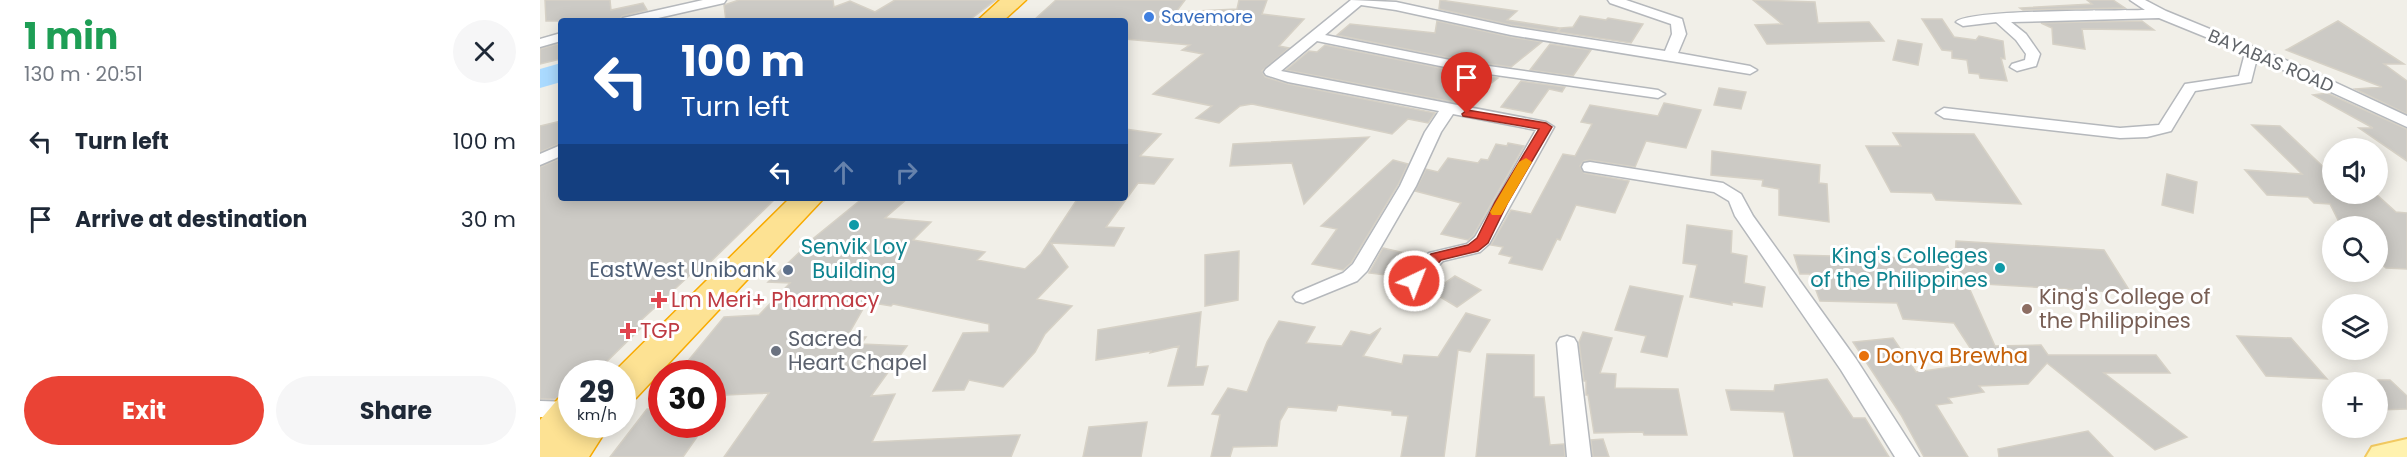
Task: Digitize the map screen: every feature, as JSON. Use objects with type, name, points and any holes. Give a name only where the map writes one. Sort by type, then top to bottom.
[{"type":"highway","points":[[993,18],[1014,0]]},
{"type":"highway","points":[[1008,18],[1029,0]]},
{"type":"highway","points":[[623,360],[785,201]]},
{"type":"highway","points":[[636,374],[805,201]]},
{"type":"highway","points":[[540,449],[558,426]]},
{"type":"highway","points":[[565,457],[579,438]]},
{"type":"main road","points":[[2385,457],[2407,453]]},
{"type":"street","points":[[641,18],[720,0]]},
{"type":"street","points":[[1353,0],[1380,3],[1487,27],[1750,70]]},
{"type":"street","points":[[1614,0],[1677,22],[1679,34],[1670,56]]},
{"type":"street","name":"BAYABAS ROAD","points":[[2136,0],[2161,14],[2295,69],[2407,122]]},
{"type":"street","points":[[1358,1],[1271,72],[1288,78],[1546,127],[1502,202],[1483,240],[1473,248],[1436,257],[1408,284]]},
{"type":"street","points":[[1963,22],[1999,18],[2161,14]]},
{"type":"street","points":[[1999,18],[2021,37],[2033,54],[2031,63],[2017,67]]},
{"type":"street","points":[[1316,37],[1460,66],[1658,94]]},
{"type":"street","points":[[540,42],[558,39]]},
{"type":"street","points":[[1944,113],[2120,133],[2147,132],[2165,128],[2190,87],[2246,79],[2246,70],[2252,53]]},
{"type":"street","points":[[1303,297],[1350,277],[1360,267],[1408,186],[1433,132],[1448,110]]},
{"type":"street","points":[[540,160],[558,151]]},
{"type":"street","points":[[1590,167],[1717,187],[1729,191],[1737,198],[1744,216],[1837,344],[1907,457]]},
{"type":"street","points":[[1567,344],[1579,457]]},
{"type":"street","points":[[540,409],[558,410]]},
{"type":"water","points":[[558,64],[558,83],[540,88],[540,69]]},
{"type":"building","points":[[545,0],[610,0],[611,10],[643,3],[647,10],[621,18],[558,18],[558,21],[546,21]]},
{"type":"building","points":[[739,0],[833,0],[834,7],[850,1],[875,12],[895,0],[996,0],[972,18],[726,18],[724,5]]},
{"type":"building","points":[[1056,0],[1185,0],[1176,12],[1237,9],[1239,0],[1267,0],[1262,14],[1304,19],[1279,46],[1289,48],[1262,71],[1265,77],[1288,84],[1435,113],[1428,123],[1408,119],[1392,134],[1252,104],[1240,106],[1219,123],[1196,118],[1212,106],[1153,94],[1203,54],[1182,50],[1190,45],[1128,39],[1128,18],[1036,18]]},
{"type":"building","points":[[1440,0],[1517,11],[1507,20],[1560,28],[1556,32],[1511,25],[1439,9]]},
{"type":"building","points":[[1753,0],[1815,2],[1818,23],[1869,22],[1884,41],[1767,44],[1755,25],[1782,24]]},
{"type":"building","points":[[2087,0],[2113,0],[2125,8],[2023,10],[2020,8],[2092,4]]},
{"type":"building","points":[[1580,16],[1643,24],[1631,43],[1558,32],[1561,28],[1573,27]]},
{"type":"building","points":[[1922,19],[1942,19],[1954,37],[1976,40],[1979,36],[2003,41],[2005,59],[2001,58],[2007,81],[1980,78],[1979,74],[1969,73],[1967,60],[1952,58],[1952,51],[1942,50]]},
{"type":"building","points":[[1437,21],[1542,42],[1511,67],[1460,60],[1337,35],[1350,24],[1435,33]]},
{"type":"building","points":[[2142,21],[2154,30],[2082,29],[2085,49],[2053,44],[2052,28],[2041,23]]},
{"type":"building","points":[[2338,21],[2404,64],[2384,64],[2407,81],[2407,114],[2355,89],[2382,87],[2286,50]]},
{"type":"building","points":[[1898,40],[1922,44],[1918,65],[1893,60]]},
{"type":"building","points":[[558,44],[558,60],[540,64],[540,49]]},
{"type":"building","points":[[1550,44],[1591,50],[1573,76],[1530,70]]},
{"type":"building","points":[[1325,45],[1498,78],[1464,104],[1286,70],[1309,51],[1317,52]]},
{"type":"building","points":[[1521,81],[1565,87],[1562,92],[1549,89],[1532,113],[1501,107]]},
{"type":"building","points":[[1719,88],[1746,92],[1741,109],[1714,105]]},
{"type":"building","points":[[2327,93],[2407,129],[2407,161],[2388,148],[2388,138],[2374,138],[2359,128],[2373,128],[2313,95]]},
{"type":"building","points":[[1664,103],[1701,110],[1686,148],[1646,141],[1635,167],[1590,160],[1584,161],[1580,166],[1584,173],[1629,181],[1615,213],[1576,205],[1560,240],[1557,239],[1542,270],[1509,263],[1512,257],[1499,254],[1503,247],[1491,245],[1511,210],[1531,214],[1563,154],[1575,156],[1592,124],[1581,122],[1590,105],[1658,116]]},
{"type":"building","points":[[558,122],[558,144],[540,152],[540,126]]},
{"type":"building","points":[[2252,125],[2280,126],[2322,166],[2322,204],[2314,203],[2308,197],[2267,195],[2245,170],[2302,174]]},
{"type":"building","points":[[1128,129],[1161,134],[1140,156],[1173,159],[1154,184],[1138,183],[1128,197]]},
{"type":"building","points":[[1893,133],[1974,134],[2021,204],[1936,200],[1932,193],[1891,192],[1866,146],[1901,146]]},
{"type":"building","points":[[1369,137],[1304,204],[1292,163],[1230,166],[1233,144]]},
{"type":"building","points":[[1508,143],[1524,146],[1473,236],[1468,240],[1441,234],[1461,203],[1415,191],[1426,169],[1438,172],[1448,158],[1478,163],[1481,159],[1488,160],[1496,144],[1507,146]]},
{"type":"building","points":[[1712,151],[1820,165],[1819,183],[1827,184],[1829,222],[1779,215],[1779,189],[1762,186],[1763,180],[1711,175]]},
{"type":"building","points":[[558,159],[558,201],[773,201],[697,275],[690,275],[637,324],[644,325],[608,360],[558,360],[558,398],[540,399],[540,167]]},
{"type":"building","points":[[1393,160],[1408,164],[1398,185],[1351,263],[1343,270],[1312,264],[1337,229],[1321,226]]},
{"type":"building","points":[[2167,174],[2197,182],[2193,213],[2162,205]]},
{"type":"building","points":[[859,201],[905,201],[885,218],[931,222],[913,240],[985,252],[977,260],[1025,269],[1041,254],[1076,201],[1125,201],[1106,227],[1124,228],[1114,246],[1051,243],[1068,267],[1037,299],[1072,306],[1045,334],[1035,352],[1003,387],[969,380],[964,390],[933,391],[963,333],[989,332],[989,324],[893,304],[891,306],[867,302],[847,337],[866,337],[861,344],[907,346],[871,396],[895,394],[872,442],[1020,435],[1011,457],[724,457],[769,393],[726,395],[726,360],[689,360],[724,317],[759,315],[790,283],[768,282],[806,246],[804,246]]},
{"type":"building","points":[[2330,204],[2387,204],[2396,212],[2407,213],[2407,269],[2388,268],[2388,216],[2336,216]]},
{"type":"building","points":[[1687,225],[1732,231],[1731,253],[1747,256],[1744,283],[1765,287],[1762,307],[1732,302],[1732,305],[1690,297],[1697,265],[1683,263]]},
{"type":"building","points":[[1956,241],[2104,250],[2131,293],[1967,283],[1995,346],[2041,345],[2048,355],[2156,355],[2170,373],[2104,373],[2187,437],[2155,450],[2047,363],[2028,384],[1979,386],[1984,392],[1948,398],[1952,403],[1936,405],[1968,457],[1924,457],[1901,415],[1853,342],[1893,338],[1916,372],[1980,363],[1954,323],[1903,319],[1897,303],[1820,301],[1810,274],[1800,274],[1794,255],[1955,259]]},
{"type":"building","points":[[1383,248],[1422,257],[1402,277],[1369,273]]},
{"type":"building","points":[[1239,251],[1238,300],[1205,306],[1205,255]]},
{"type":"building","points":[[1455,276],[1481,290],[1457,307],[1432,292]]},
{"type":"building","points":[[1630,286],[1683,296],[1667,357],[1641,352],[1646,336],[1615,330]]},
{"type":"building","points":[[1201,312],[1196,367],[1208,366],[1203,385],[1168,386],[1179,346],[1150,353],[1151,351],[1096,360],[1098,330]]},
{"type":"building","points":[[1466,313],[1490,320],[1470,352],[1458,350],[1444,457],[1401,457],[1408,416],[1392,415],[1392,411],[1338,405],[1336,411],[1288,407],[1280,421],[1277,446],[1233,447],[1230,457],[1211,457],[1220,415],[1212,414],[1228,388],[1247,392],[1267,342],[1279,321],[1315,327],[1306,343],[1342,346],[1351,331],[1370,335],[1381,328],[1363,356],[1402,364],[1404,355],[1438,357]]},
{"type":"building","points":[[1583,332],[1612,338],[1600,373],[1616,374],[1615,388],[1678,389],[1687,435],[1644,435],[1643,432],[1594,433],[1579,342]]},
{"type":"building","points":[[2237,336],[2291,338],[2322,373],[2322,379],[2266,376]]},
{"type":"building","points":[[1487,354],[1534,355],[1534,397],[1544,397],[1550,445],[1564,444],[1565,457],[1476,457]]},
{"type":"building","points":[[1827,379],[1853,418],[1865,418],[1889,457],[1794,457],[1784,412],[1731,410],[1726,390],[1774,391],[1775,385]]},
{"type":"building","points":[[2388,380],[2407,396],[2407,409],[2388,410]]},
{"type":"building","points":[[648,409],[648,438],[696,438],[683,457],[610,457],[625,438],[636,438],[636,423]]},
{"type":"building","points":[[1147,422],[1141,457],[1083,457],[1089,427]]},
{"type":"building","points":[[2088,431],[2113,457],[1999,457],[1998,449]]},
{"type":"building","points":[[1603,439],[1609,457],[1593,457],[1591,440]]},
{"type":"slow traffic","points":[[1496,212],[1526,162]]},
{"type":"place","name":"Savemore","points":[[1149,17]]},
{"type":"place","name":"Senvik Loy Building","points":[[854,225]]},
{"type":"place","name":"King's Colleges of the Philippines","points":[[2000,268]]},
{"type":"place","name":"EastWest Unibank","points":[[788,270]]},
{"type":"place","name":"Lm Meri+ Pharmacy","points":[[659,300]]},
{"type":"place","name":"King's College of the Philippines","points":[[2027,309]]},
{"type":"place","name":"TGP","points":[[628,331]]},
{"type":"place","name":"Sacred Heart Chapel","points":[[776,351]]},
{"type":"place","name":"Donya Brewha","points":[[1864,356]]},
{"type":"route","points":[[1414,281],[1436,257],[1473,248],[1483,240],[1502,202],[1546,127],[1467,114]]}]
